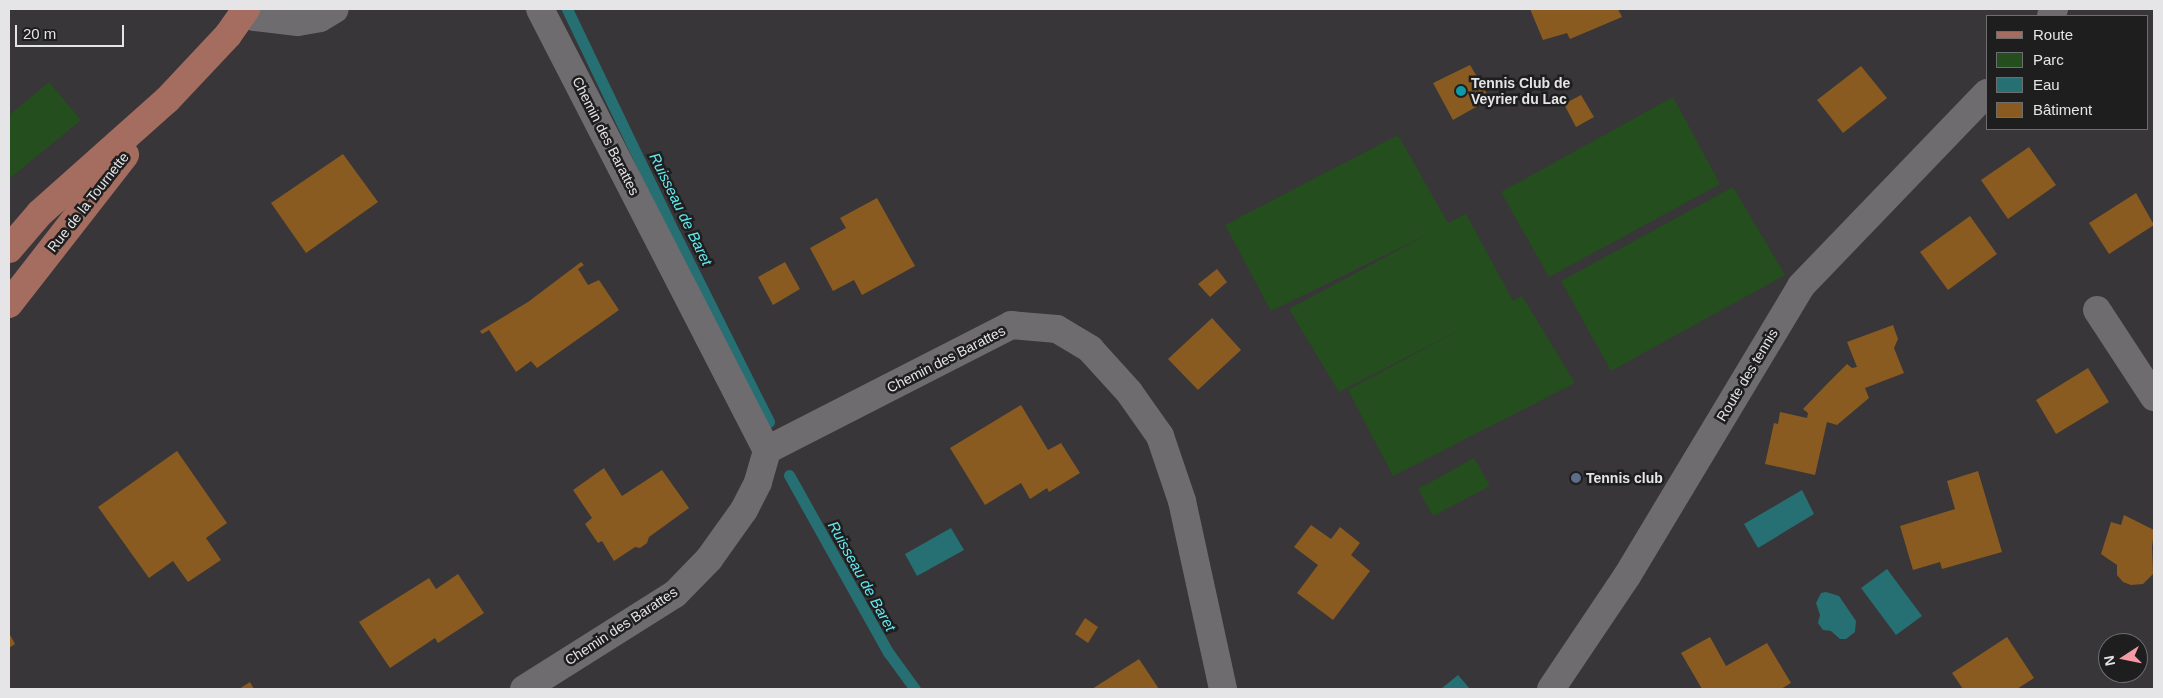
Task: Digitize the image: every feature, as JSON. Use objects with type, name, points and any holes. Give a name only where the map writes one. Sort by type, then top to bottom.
[{"type":"main road","name":"Rue de la Tournette","points":[[9,249],[40,213],[167,100],[228,35],[256,11]]},
{"type":"main road","name":"Rue de la Tournette","points":[[9,304],[167,100]]},
{"type":"street","points":[[256,11],[298,22],[320,18],[335,9]]},
{"type":"street","name":"Chemin des Barattes","points":[[524,689],[675,594],[709,559],[744,510],[758,482],[767,450],[540,9]]},
{"type":"street","name":"Route des tennis","points":[[1550,689],[1626,576],[1801,286],[1986,94]]},
{"type":"street","points":[[2098,310],[2154,397]]},
{"type":"street","name":"Chemin des Barattes","points":[[767,450],[1011,325],[1056,329],[1090,349],[1129,392],[1160,436],[1182,501],[1222,689]]},
{"type":"green space","points":[[49,82],[81,120],[9,179],[9,115]]},
{"type":"green space","points":[[1673,97],[1720,184],[1549,277],[1501,192]]},
{"type":"green space","points":[[1398,135],[1448,223],[1466,214],[1513,301],[1522,296],[1575,383],[1393,476],[1348,390],[1465,327],[1339,392],[1289,309],[1428,234],[1271,311],[1225,225]]},
{"type":"green space","points":[[1733,187],[1785,275],[1611,371],[1561,281]]},
{"type":"green space","points":[[1474,458],[1490,486],[1433,516],[1418,489]]},
{"type":"water","points":[[1802,490],[1814,514],[1758,548],[1744,524]]},
{"type":"water","points":[[951,528],[964,550],[917,576],[905,554]]},
{"type":"water","points":[[1887,569],[1922,616],[1896,635],[1861,588]]},
{"type":"water","points":[[1826,592],[1839,596],[1856,621],[1855,632],[1846,639],[1840,639],[1831,631],[1823,630],[1818,623],[1820,615],[1816,603],[1821,593]]},
{"type":"water","points":[[1458,675],[1470,689],[1441,689]]},
{"type":"building","points":[[1530,9],[1618,9],[1622,17],[1570,39],[1567,33],[1543,40]]},
{"type":"building","name":"Tennis Club de Veyrier du Lac","points":[[1470,65],[1490,99],[1453,120],[1433,83]]},
{"type":"building","points":[[1861,66],[1887,98],[1843,133],[1817,100]]},
{"type":"building","points":[[1581,95],[1594,117],[1576,127],[1564,104]]},
{"type":"building","points":[[2029,147],[2056,185],[2008,219],[1981,180]]},
{"type":"building","points":[[343,154],[378,202],[306,253],[271,203]]},
{"type":"building","points":[[2136,193],[2154,225],[2109,254],[2089,223]]},
{"type":"building","points":[[877,198],[915,266],[862,295],[854,280],[833,291],[810,248],[846,228],[840,218]]},
{"type":"building","points":[[1970,216],[1997,254],[1948,290],[1920,252]]},
{"type":"building","points":[[581,262],[584,265],[578,269],[588,285],[599,280],[619,310],[537,368],[531,361],[516,372],[489,330],[482,334],[480,331],[528,302]]},
{"type":"building","points":[[785,262],[800,289],[773,305],[758,277]]},
{"type":"building","points":[[1217,269],[1227,282],[1210,297],[1198,284]]},
{"type":"building","points":[[1212,318],[1241,350],[1198,390],[1168,359]]},
{"type":"building","points":[[1893,325],[1898,339],[1894,348],[1904,373],[1865,388],[1869,398],[1837,425],[1827,422],[1815,475],[1765,464],[1774,423],[1778,424],[1780,412],[1807,418],[1808,413],[1803,409],[1827,384],[1847,364],[1852,368],[1857,367],[1847,342]]},
{"type":"building","points":[[2088,368],[2109,402],[2056,434],[2036,400]]},
{"type":"building","points":[[1021,405],[1048,450],[1061,443],[1080,473],[1049,492],[1047,488],[1030,499],[1021,483],[985,505],[950,448]]},
{"type":"building","points":[[177,451],[227,523],[206,538],[221,560],[188,582],[173,561],[149,578],[98,507]]},
{"type":"building","points":[[604,468],[622,496],[662,470],[689,508],[649,537],[647,543],[640,548],[635,547],[614,561],[602,541],[598,543],[585,524],[592,518],[573,490]]},
{"type":"building","points":[[1978,471],[2002,552],[1942,569],[1940,562],[1913,570],[1900,526],[1955,509],[1947,481]]},
{"type":"building","points":[[2124,515],[2154,530],[2152,547],[2153,574],[2143,584],[2131,585],[2123,582],[2117,575],[2117,565],[2101,554],[2111,522],[2121,525]]},
{"type":"building","points":[[1311,525],[1331,539],[1340,527],[1360,543],[1351,555],[1370,571],[1333,620],[1297,593],[1318,565],[1294,547]]},
{"type":"building","points":[[458,574],[484,613],[438,643],[435,638],[390,668],[359,622],[429,578],[436,589]]},
{"type":"building","points":[[1085,618],[1098,627],[1088,643],[1075,634]]},
{"type":"building","points":[[9,633],[15,644],[9,648]]},
{"type":"building","points":[[1710,637],[1726,666],[1767,643],[1791,683],[1781,689],[1702,689],[1681,653]]},
{"type":"building","points":[[2007,637],[2034,678],[2017,689],[1963,689],[1952,673]]},
{"type":"building","points":[[1139,659],[1159,689],[1092,689]]},
{"type":"building","points":[[250,682],[254,689],[239,689]]},
{"type":"waterway","name":"Ruisseau de Baret","points":[[567,9],[675,234],[769,422]]},
{"type":"waterway","name":"Ruisseau de Baret","points":[[789,475],[888,652],[915,689]]},
{"type":"place","name":"Tennis Club de Veyrier du Lac","points":[[1461,91]]},
{"type":"place","name":"Tennis club","points":[[1576,478]]}]
